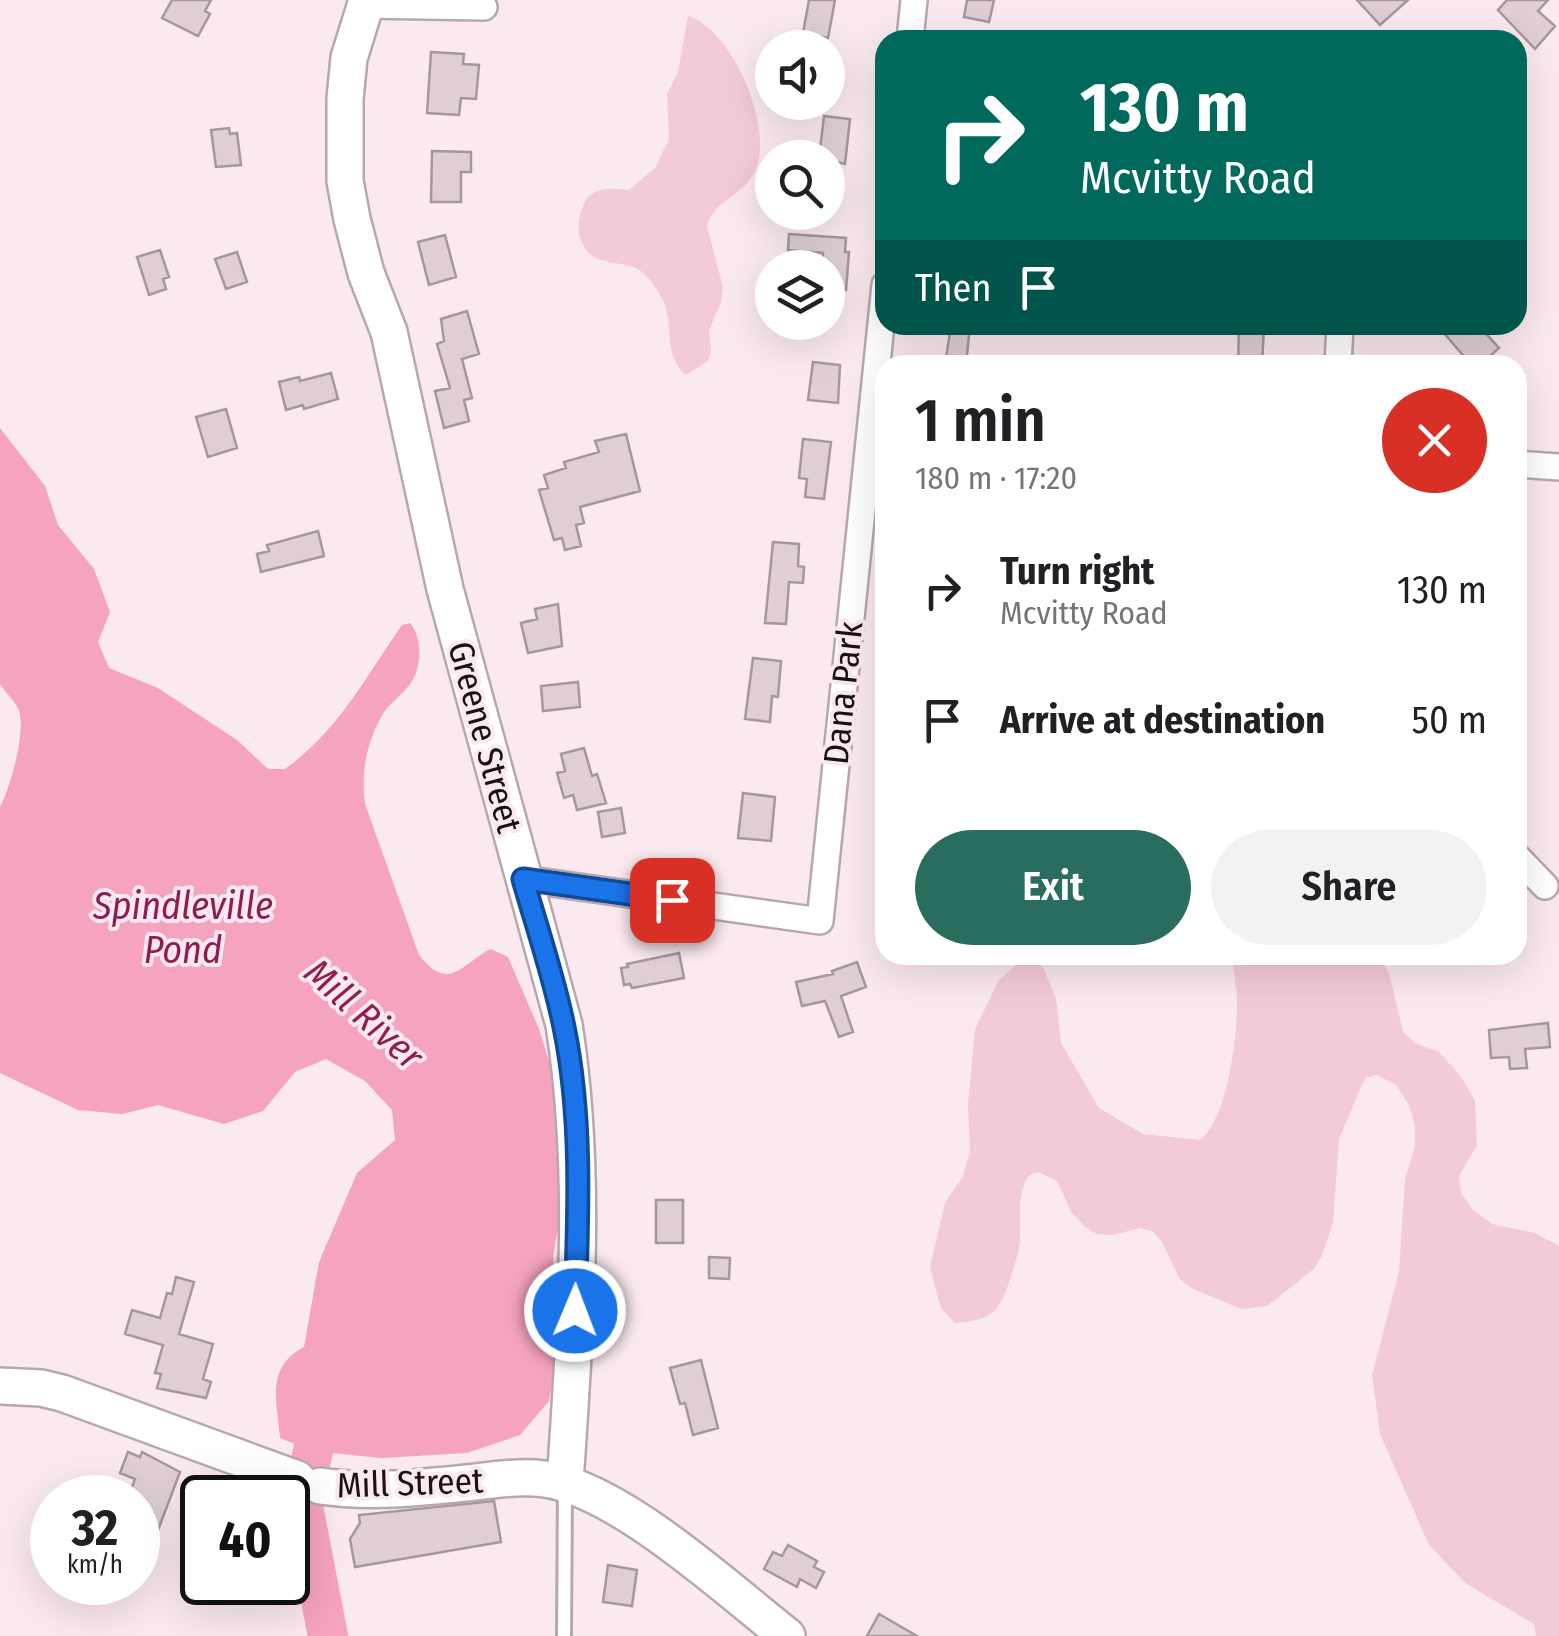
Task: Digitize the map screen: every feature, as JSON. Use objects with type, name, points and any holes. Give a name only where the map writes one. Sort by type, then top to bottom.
[{"type":"street","points":[[911,30],[914,0]]},
{"type":"street","points":[[366,2],[484,7]]},
{"type":"street","name":"Greene Street","points":[[366,2],[349,58],[345,99],[343,142],[348,200],[366,273],[389,332],[445,588],[564,1026],[574,1121],[576,1279],[566,1483]]},
{"type":"street","name":"Dana Park","points":[[523,879],[820,922],[875,384]]},
{"type":"street","points":[[1527,465],[1559,467]]},
{"type":"street","points":[[1527,868],[1544,886]]},
{"type":"street","name":"Mill Street","points":[[0,1386],[62,1393],[308,1483],[349,1490],[537,1478],[566,1483],[620,1509],[787,1636]]},
{"type":"lane","points":[[564,1636],[566,1483]]},
{"type":"shaded area","points":[[688,16],[705,25],[735,61],[747,85],[760,135],[760,140],[755,140],[753,175],[715,211],[707,226],[723,287],[721,302],[709,331],[708,361],[686,375],[674,358],[668,317],[654,285],[636,268],[591,255],[582,243],[579,228],[583,206],[591,194],[629,190],[655,168],[669,139],[667,94],[678,72]]},
{"type":"shaded area","points":[[1016,965],[1040,965],[1044,969],[1056,999],[1061,1043],[1099,1108],[1143,1134],[1200,1140],[1210,1129],[1224,1096],[1233,1056],[1237,1003],[1233,965],[1384,965],[1403,1032],[1415,1043],[1439,1052],[1462,1078],[1475,1101],[1477,1145],[1459,1176],[1461,1193],[1473,1210],[1492,1224],[1535,1233],[1559,1246],[1559,1636],[1536,1636],[1534,1624],[1465,1583],[1429,1545],[1380,1434],[1372,1375],[1399,1272],[1405,1179],[1415,1147],[1415,1125],[1409,1105],[1396,1085],[1377,1075],[1365,1078],[1339,1139],[1333,1223],[1322,1255],[1315,1268],[1267,1306],[1241,1309],[1191,1288],[1179,1278],[1153,1232],[1141,1228],[1112,1235],[1086,1228],[1072,1213],[1057,1181],[1039,1172],[1029,1175],[1022,1190],[1019,1250],[995,1310],[980,1319],[955,1323],[941,1308],[930,1267],[945,1203],[963,1176],[970,1152],[968,1105],[975,1029],[999,980]]},
{"type":"water","name":"Spindleville Pond","points":[[0,428],[45,486],[58,525],[94,569],[110,612],[98,642],[109,668],[158,688],[237,740],[268,769],[285,769],[321,738],[402,625],[410,623],[415,630],[418,666],[411,683],[383,714],[371,739],[364,771],[365,804],[419,955],[430,967],[448,974],[491,949],[508,957],[539,1029],[564,1110],[561,1213],[553,1256],[556,1359],[549,1401],[520,1435],[467,1453],[381,1458],[313,1451],[280,1438],[278,1375],[292,1355],[304,1347],[319,1262],[357,1173],[395,1140],[392,1110],[365,1081],[326,1059],[295,1072],[263,1111],[224,1124],[158,1105],[122,1114],[78,1110],[0,1073],[0,807],[16,760],[21,721],[18,708],[0,684]]},
{"type":"building","points":[[172,0],[211,0],[205,11],[210,14],[198,36],[162,18]]},
{"type":"building","points":[[809,0],[835,0],[829,30],[804,30]]},
{"type":"building","points":[[967,0],[994,0],[989,22],[964,17]]},
{"type":"building","points":[[1357,0],[1408,0],[1380,25]]},
{"type":"building","points":[[1507,0],[1548,0],[1538,11],[1555,26],[1535,49],[1527,41],[1527,30],[1517,30],[1498,10]]},
{"type":"building","points":[[431,52],[464,54],[463,64],[479,65],[476,99],[461,98],[459,115],[427,113]]},
{"type":"building","points":[[850,119],[845,164],[845,140],[821,140],[824,120]]},
{"type":"building","points":[[229,128],[230,134],[237,133],[241,165],[216,167],[211,130]]},
{"type":"building","points":[[432,151],[471,152],[471,172],[461,172],[461,202],[431,202]]},
{"type":"building","points":[[789,234],[846,238],[845,252],[788,250]]},
{"type":"building","points":[[445,235],[456,277],[429,285],[418,242]]},
{"type":"building","points":[[160,250],[169,277],[163,279],[166,289],[149,295],[137,257]]},
{"type":"building","points":[[237,252],[247,282],[226,289],[215,259]]},
{"type":"building","points":[[845,252],[849,252],[846,290]]},
{"type":"building","points":[[467,311],[479,354],[462,359],[472,398],[464,400],[469,421],[444,428],[435,391],[450,388],[437,344],[444,341],[441,319]]},
{"type":"building","points":[[950,335],[969,335],[967,355],[946,355]]},
{"type":"building","points":[[1239,335],[1264,335],[1263,355],[1238,355]]},
{"type":"building","points":[[1446,335],[1487,335],[1499,348],[1491,355],[1463,355]]},
{"type":"building","points":[[813,362],[840,365],[838,403],[808,400]]},
{"type":"building","points":[[331,373],[338,399],[286,410],[279,382]]},
{"type":"building","points":[[226,409],[237,448],[208,457],[196,417]]},
{"type":"building","points":[[626,434],[640,491],[580,507],[584,523],[576,525],[581,546],[565,550],[562,538],[554,540],[539,490],[548,488],[544,475],[566,468],[564,462],[599,452],[595,441]]},
{"type":"building","points":[[803,439],[831,442],[824,499],[805,497],[807,479],[799,478]]},
{"type":"building","points":[[318,531],[324,556],[261,572],[257,554],[269,551],[267,545]]},
{"type":"building","points":[[773,542],[799,544],[798,566],[804,567],[803,583],[789,582],[786,624],[765,623]]},
{"type":"building","points":[[558,604],[562,646],[528,653],[521,623],[537,619],[535,609]]},
{"type":"building","points":[[753,658],[781,661],[778,697],[772,696],[770,722],[745,719]]},
{"type":"building","points":[[578,682],[580,707],[543,711],[541,686]]},
{"type":"building","points":[[584,748],[606,803],[577,810],[573,795],[564,798],[557,773],[565,771],[561,754]]},
{"type":"building","points":[[743,793],[775,797],[771,841],[738,838]]},
{"type":"building","points":[[621,808],[625,833],[602,837],[598,812]]},
{"type":"building","points":[[679,953],[684,978],[632,988],[630,984],[624,985],[621,968],[628,967],[627,964]]},
{"type":"building","points":[[857,962],[866,987],[841,996],[853,1032],[839,1037],[825,1001],[802,1006],[796,982],[833,974],[832,971]]},
{"type":"building","points":[[1548,1023],[1550,1047],[1525,1049],[1527,1068],[1510,1069],[1509,1057],[1491,1058],[1489,1030]]},
{"type":"building","points":[[656,1200],[683,1200],[683,1243],[656,1243]]},
{"type":"building","points":[[709,1257],[730,1258],[729,1279],[709,1278]]},
{"type":"building","points":[[176,1277],[194,1282],[179,1334],[213,1344],[203,1379],[211,1382],[206,1398],[157,1388],[161,1374],[155,1373],[163,1345],[125,1334],[132,1310],[160,1318]]},
{"type":"building","points":[[701,1360],[718,1428],[693,1435],[670,1368]]},
{"type":"building","points":[[128,1452],[140,1457],[142,1452],[180,1472],[160,1525],[160,1475],[120,1473]]},
{"type":"building","points":[[494,1501],[501,1542],[355,1567],[350,1539],[360,1523],[359,1515]]},
{"type":"building","points":[[788,1545],[817,1561],[814,1567],[824,1572],[816,1588],[800,1579],[797,1587],[764,1569],[773,1552],[782,1556]]},
{"type":"building","points":[[608,1565],[637,1570],[632,1606],[603,1602]]},
{"type":"building","points":[[879,1614],[917,1636],[867,1636]]},
{"type":"waterway","name":"Mill River","points":[[324,1401],[302,1501],[328,1636]]},
{"type":"route","points":[[575,1311],[577,1217],[570,1066],[564,1026],[523,879],[672,900]]}]
